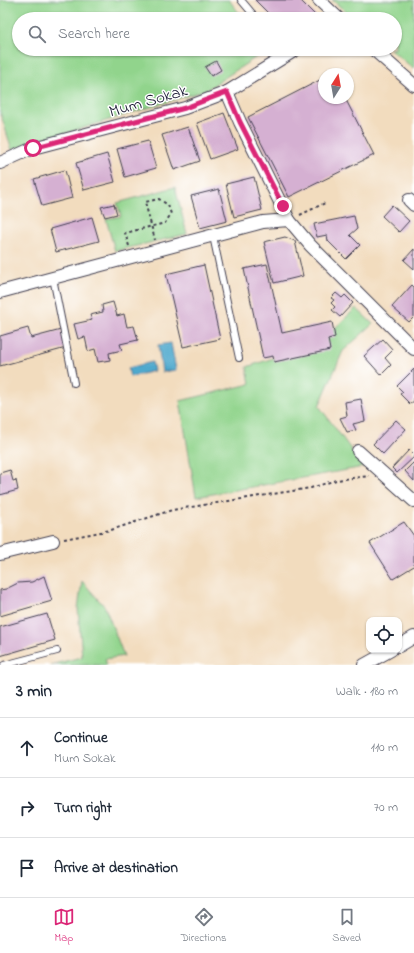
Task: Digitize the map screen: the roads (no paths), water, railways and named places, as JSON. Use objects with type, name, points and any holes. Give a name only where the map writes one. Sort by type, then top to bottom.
[{"type":"street","points":[[319,0],[332,12]]},
{"type":"street","name":"Mum Sokak","points":[[0,163],[33,148],[185,108],[227,92],[281,56]]},
{"type":"street","points":[[381,56],[414,85]]},
{"type":"street","points":[[227,92],[240,122],[289,220],[310,245],[414,349]]},
{"type":"street","points":[[0,292],[263,222],[289,220]]},
{"type":"street","points":[[358,451],[414,502]]},
{"type":"street","points":[[0,554],[54,541]]},
{"type":"street","points":[[402,644],[414,637]]},
{"type":"street","points":[[364,665],[386,653]]},
{"type":"lane","points":[[241,0],[251,12]]},
{"type":"lane","points":[[213,236],[239,358]]},
{"type":"lane","points":[[53,278],[74,383]]},
{"type":"lane","points":[[4,665],[57,651]]},
{"type":"water","points":[[171,343],[176,370],[162,372],[158,345]]},
{"type":"water","points":[[152,362],[154,371],[130,377],[128,368]]}]
